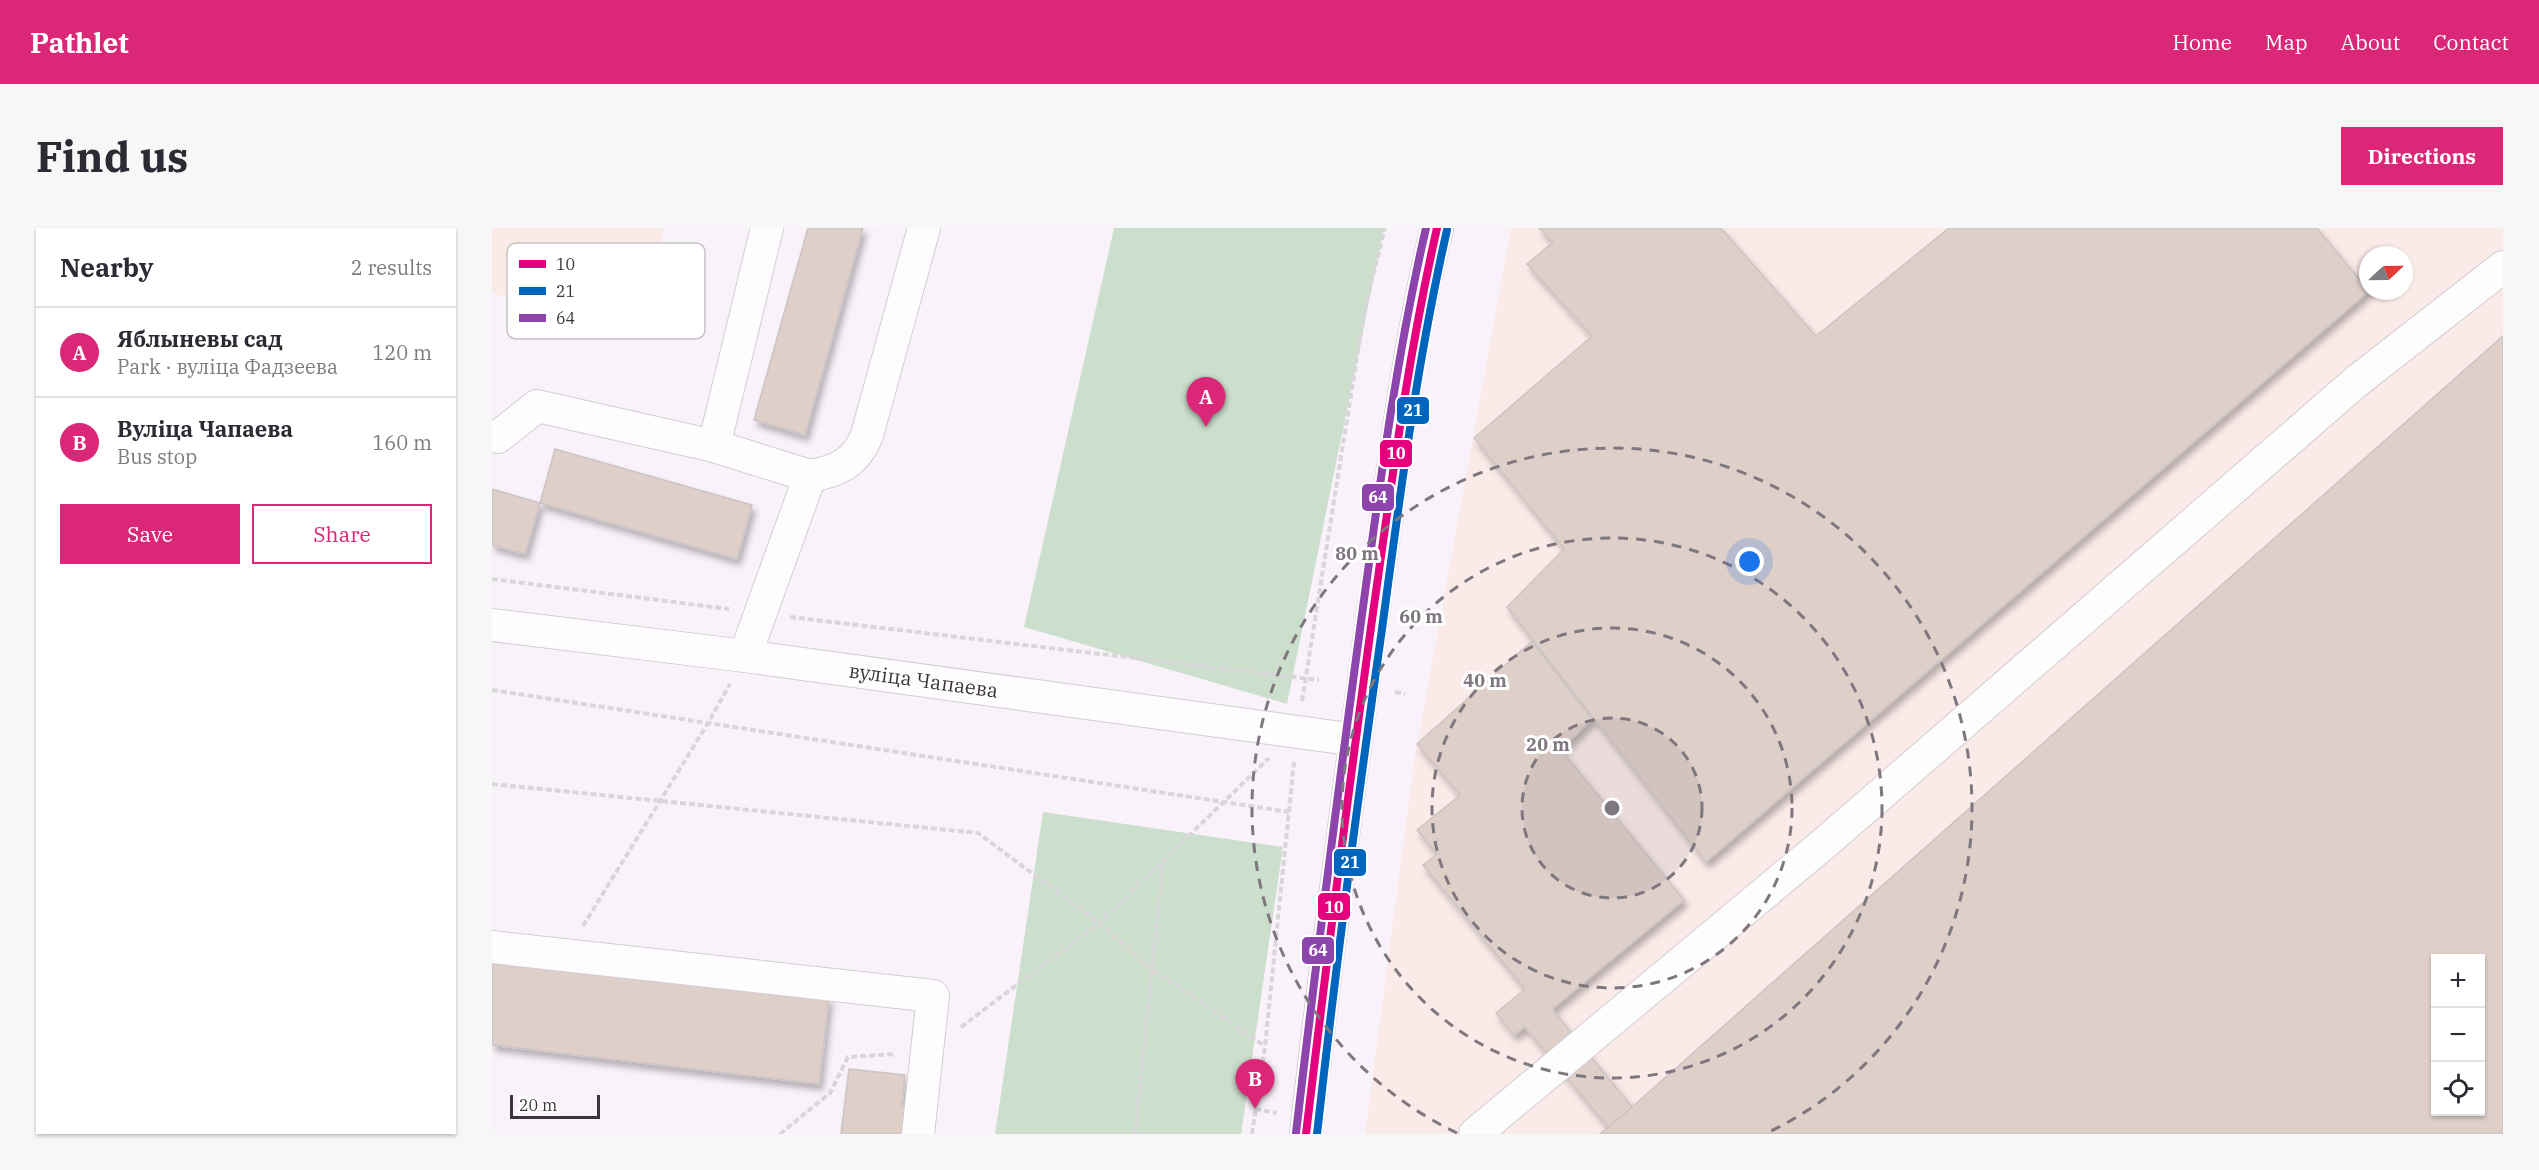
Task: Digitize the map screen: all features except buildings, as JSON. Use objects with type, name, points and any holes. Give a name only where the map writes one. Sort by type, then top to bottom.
[{"type":"street","points":[[714,446],[766,228]]},
{"type":"street","points":[[492,436],[498,437],[537,406],[714,446],[810,476],[829,472],[844,465],[861,451],[867,435],[924,228]]},
{"type":"street","points":[[1306,1134],[1356,740],[1417,314],[1437,228]]},
{"type":"street","points":[[1475,1134],[1827,841],[2357,381],[2503,267]]},
{"type":"street","points":[[745,656],[810,476]]},
{"type":"street","name":"вуліца Чапаева","points":[[492,625],[745,656],[1356,740]]},
{"type":"street","points":[[492,947],[933,996],[918,1134]]},
{"type":"path","points":[[1252,1134],[1265,1046],[1305,678],[1365,307],[1385,228]]},
{"type":"path","points":[[492,579],[1319,680]]},
{"type":"path","points":[[566,955],[708,723],[745,656]]},
{"type":"path","points":[[492,690],[1289,812]]},
{"type":"path","points":[[1395,692],[1405,694]]},
{"type":"path","points":[[780,1134],[830,1093],[848,1057],[927,1053],[1099,923],[1298,731]]},
{"type":"path","points":[[492,784],[978,833],[1099,923],[1152,969],[1265,1046]]},
{"type":"path","points":[[1135,1134],[1163,863]]},
{"type":"shaded area","points":[[492,228],[664,228],[660,243],[507,243],[507,297],[492,293]]},
{"type":"shaded area","points":[[1511,228],[2503,228],[2503,1134],[1365,1134],[1414,762]]},
{"type":"green space","points":[[1114,228],[1384,228],[1287,704],[1024,627]]},
{"type":"green space","points":[[1043,812],[1283,847],[1241,1134],[995,1134]]},
{"type":"transit line","name":"64","points":[[1296,1133],[1382,474],[1397,375],[1426,228]]},
{"type":"transit line","name":"10","points":[[1306,1134],[1392,477],[1417,327],[1437,228]]},
{"type":"transit line","name":"21","points":[[1317,1134],[1348,881],[1403,479],[1418,379],[1447,230]]},
{"type":"place","name":"Яблыневы сад","points":[[1206,427]]},
{"type":"place","name":"Вуліца Чапаева","points":[[1255,1109]]}]
